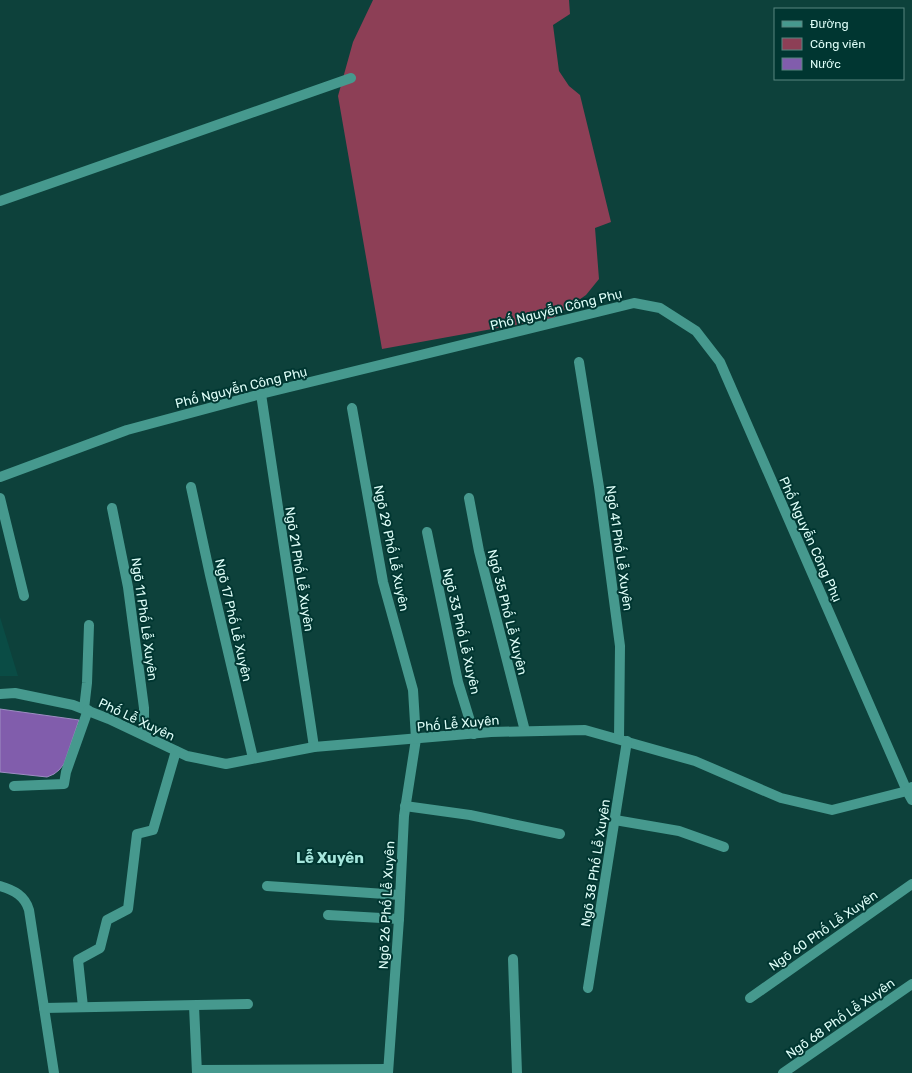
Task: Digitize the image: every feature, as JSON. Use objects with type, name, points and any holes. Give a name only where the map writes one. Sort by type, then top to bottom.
[{"type":"street","points":[[0,201],[351,78]]},
{"type":"street","name":"Phố Nguyễn Công Phụ","points":[[0,477],[127,430],[261,394],[634,303],[660,308],[696,331],[720,362],[909,789]]},
{"type":"street","name":"Ngõ 41 Phố Lễ Xuyên","points":[[579,362],[599,487],[620,646],[623,740]]},
{"type":"street","name":"Ngõ 21 Phố Lễ Xuyên","points":[[261,394],[314,747]]},
{"type":"street","name":"Ngõ 29 Phố Lễ Xuyên","points":[[352,408],[383,582],[413,690],[416,739]]},
{"type":"street","name":"Ngõ 17 Phố Lễ Xuyên","points":[[191,487],[253,758]]},
{"type":"street","points":[[0,498],[24,596]]},
{"type":"street","name":"Ngõ 35 Phố Lễ Xuyên","points":[[469,498],[479,551],[525,731]]},
{"type":"street","name":"Ngõ 11 Phố Lễ Xuyên","points":[[112,508],[128,587],[144,708],[144,735]]},
{"type":"street","name":"Ngõ 33 Phố Lễ Xuyên","points":[[427,532],[458,682],[474,734]]},
{"type":"street","points":[[14,786],[64,784],[66,772],[86,710],[89,625]]},
{"type":"street","name":"Phố Lễ Xuyên","points":[[0,694],[15,693],[36,696],[73,705],[109,719],[187,756],[226,764],[314,747],[474,734],[585,730],[695,761],[781,798],[832,810],[909,789]]},
{"type":"street","name":"Ngõ 26 Phố Lễ Xuyên","points":[[388,1071],[399,919],[404,816],[416,739]]},
{"type":"street","name":"Ngõ 38 Phố Lễ Xuyên","points":[[588,988],[615,820],[623,740]]},
{"type":"street","points":[[83,1007],[78,960],[100,948],[107,920],[128,909],[137,834],[153,830],[176,751]]},
{"type":"street","points":[[909,789],[912,800]]},
{"type":"street","points":[[405,806],[470,815],[560,834]]},
{"type":"street","points":[[615,820],[679,830],[724,847]]},
{"type":"street","name":"Ngõ 60 Phố Lễ Xuyên","points":[[750,998],[912,884]]},
{"type":"street","points":[[0,886],[19,894],[27,904],[29,910],[54,1073]]},
{"type":"street","points":[[267,886],[400,895]]},
{"type":"street","points":[[328,915],[399,919]]},
{"type":"street","points":[[513,959],[517,1073]]},
{"type":"street","name":"Ngõ 68 Phố Lễ Xuyên","points":[[783,1073],[912,984]]},
{"type":"street","points":[[44,1008],[248,1004]]},
{"type":"street","points":[[194,1006],[197,1071],[388,1071]]},
{"type":"shaded area","points":[[0,617],[18,676],[0,676]]},
{"type":"green space","points":[[373,0],[569,0],[570,14],[553,25],[559,71],[569,86],[580,95],[611,222],[595,228],[599,279],[586,295],[553,318],[382,349],[338,96],[353,42]]},
{"type":"water","points":[[0,709],[79,720],[64,764],[59,770],[47,777],[0,772]]},
{"type":"district","name":"Lễ Xuyên","points":[[330,858]]}]
